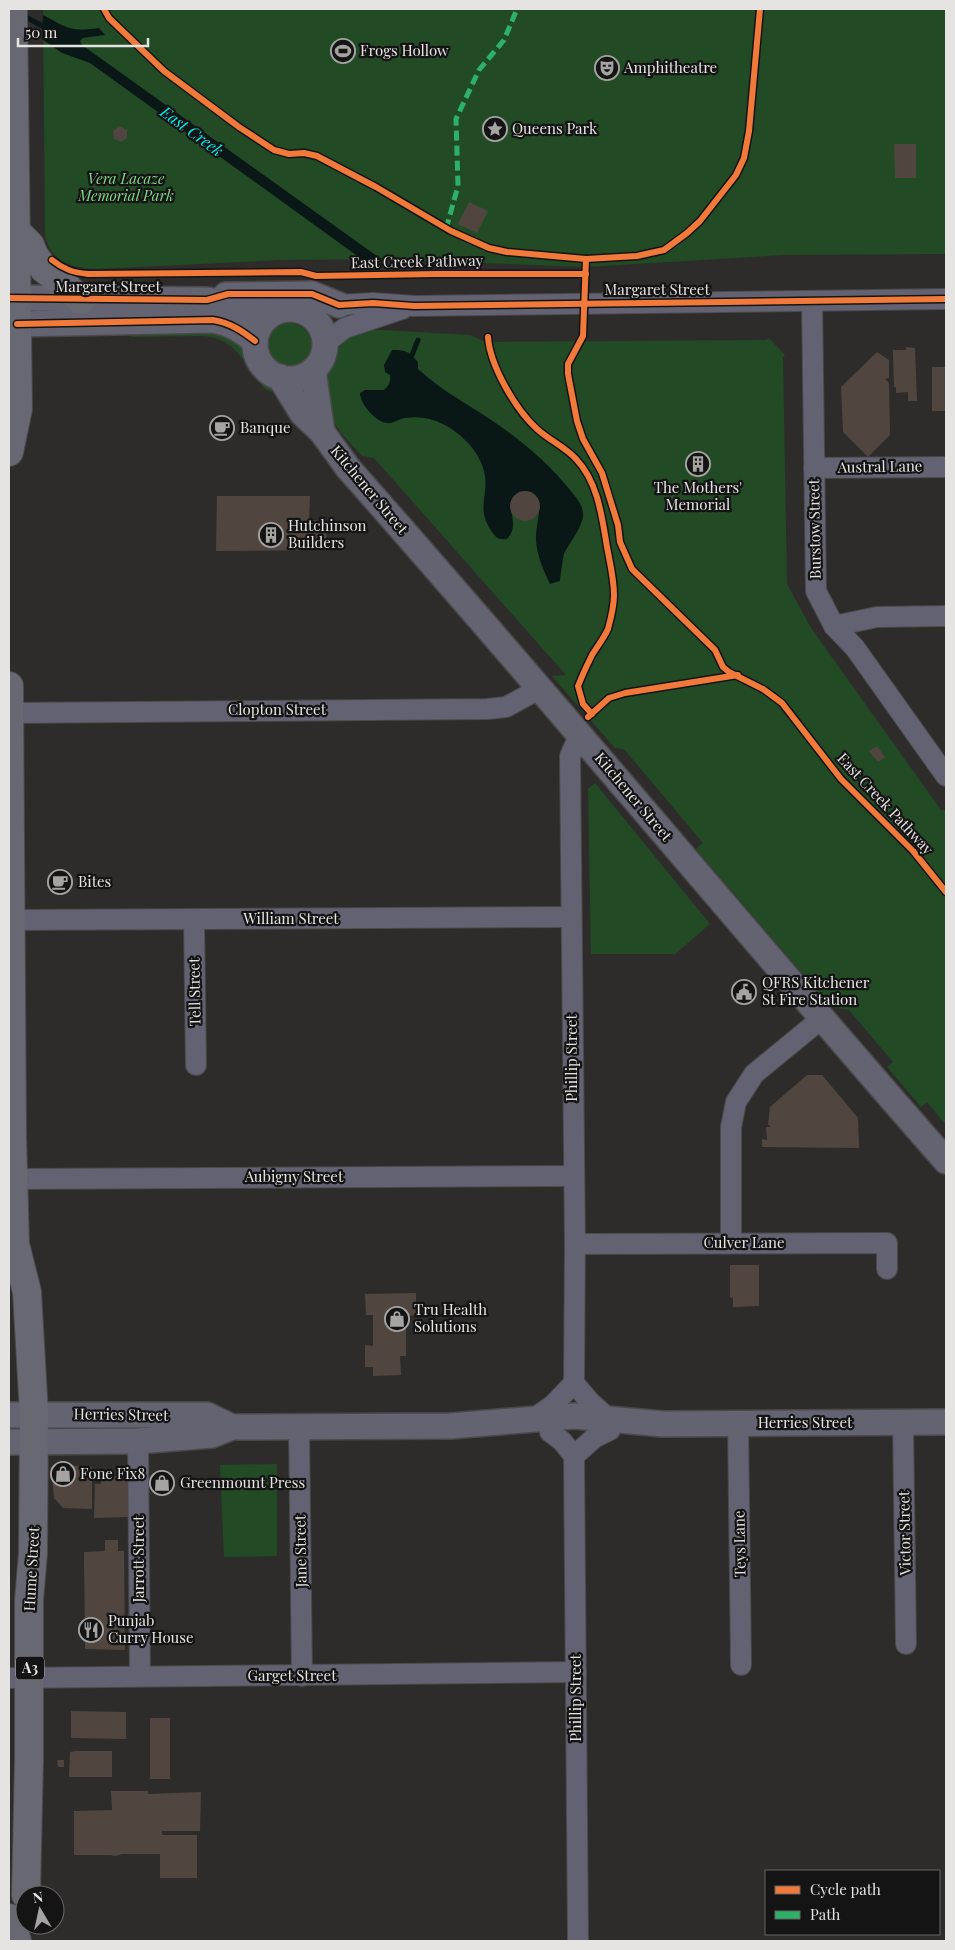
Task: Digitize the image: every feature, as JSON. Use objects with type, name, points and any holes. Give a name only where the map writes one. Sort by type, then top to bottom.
[{"type":"highway","points":[[9,452],[18,410],[13,311],[16,231],[10,60],[13,19]]},
{"type":"highway","points":[[16,231],[30,245],[34,255],[44,269],[81,300]]},
{"type":"highway","name":"Hume Street","points":[[9,686],[12,1133],[14,1179],[12,1255],[27,1292],[22,1441],[33,1553],[19,1678],[26,1885]]},
{"type":"highway","points":[[9,1918],[17,1941]]},
{"type":"main road","points":[[207,300],[228,294],[312,294],[339,305]]},
{"type":"main road","name":"Margaret Street","points":[[13,311],[81,300],[207,300]]},
{"type":"main road","points":[[207,300],[234,304],[269,316]]},
{"type":"main road","points":[[303,312],[320,307],[339,305]]},
{"type":"main road","points":[[292,309],[303,312],[318,324],[325,342],[322,358],[313,370],[302,377],[291,379],[269,372],[260,364],[255,340],[262,322],[269,316],[280,310],[292,309]]},
{"type":"main road","points":[[13,311],[213,320],[231,325],[255,340]]},
{"type":"main road","name":"Kitchener Street","points":[[313,370],[322,432]]},
{"type":"main road","name":"Kitchener Street","points":[[280,377],[302,413],[322,432],[348,468],[580,734],[821,1018],[946,1161]]},
{"type":"main road","name":"Herries Street","points":[[22,1414],[207,1415],[232,1427]]},
{"type":"main road","name":"Herries Street","points":[[22,1441],[138,1441],[212,1435],[232,1427],[541,1426],[574,1434],[609,1424],[946,1422]]},
{"type":"street","name":"Margaret Street","points":[[339,305],[373,303],[414,306],[946,299]]},
{"type":"street","name":"Burstow Street","points":[[812,301],[816,591],[834,626],[855,648],[946,776]]},
{"type":"street","name":"Margaret Street","points":[[325,342],[344,328],[414,306]]},
{"type":"street","name":"Austral Lane","points":[[814,468],[946,467]]},
{"type":"street","points":[[834,626],[877,617],[946,616]]},
{"type":"street","name":"Clopton Street","points":[[9,712],[488,709],[506,707],[539,689]]},
{"type":"street","name":"Phillip Street","points":[[574,1383],[575,1244],[570,756],[580,734]]},
{"type":"street","name":"William Street","points":[[11,920],[571,917]]},
{"type":"street","name":"Tell Street","points":[[194,920],[196,1065]]},
{"type":"street","points":[[731,1243],[731,1127],[736,1102],[754,1074],[821,1018]]},
{"type":"street","name":"Aubigny Street","points":[[14,1179],[573,1176]]},
{"type":"street","name":"Culver Lane","points":[[575,1244],[887,1243],[887,1269]]},
{"type":"street","points":[[574,1383],[609,1424],[574,1456],[562,1441],[541,1426],[553,1405],[574,1383]]},
{"type":"street","name":"Victor Street","points":[[904,1422],[906,1644]]},
{"type":"street","name":"Teys Lane","points":[[738,1423],[741,1666]]},
{"type":"street","name":"Jane Street","points":[[299,1427],[302,1676]]},
{"type":"street","name":"Jarrott Street","points":[[138,1441],[140,1676]]},
{"type":"street","name":"Phillip Street","points":[[574,1456],[578,1941]]},
{"type":"street","name":"Garget Street","points":[[19,1678],[576,1672]]},
{"type":"green space","name":"Queens Park","points":[[43,9],[946,9],[946,254],[783,255],[586,267],[381,259],[279,260],[97,269],[71,265],[58,258],[48,245],[45,236]]},
{"type":"green space","points":[[293,323],[305,329],[310,336],[310,354],[305,361],[298,366],[285,367],[277,364],[270,357],[267,341],[270,333],[277,326]]},
{"type":"green space","points":[[216,327],[243,345],[257,371],[271,381],[272,392],[265,389],[232,348],[225,342],[215,338],[203,336],[131,337],[134,333]]},
{"type":"green space","points":[[364,329],[470,335],[486,342],[766,340],[769,338],[785,355],[783,357],[787,584],[811,628],[941,810],[946,810],[946,1125],[927,1102],[921,1107],[887,1067],[893,1062],[849,1010],[831,1007],[696,849],[703,843],[624,749],[615,748],[552,676],[566,675],[374,458],[362,456],[341,433],[329,413],[326,372],[336,344]]},
{"type":"green space","points":[[595,783],[710,924],[675,954],[591,954],[588,789]]},
{"type":"green space","points":[[277,1464],[277,1556],[224,1557],[220,1465]]},
{"type":"water","points":[[43,15],[70,28],[99,28],[105,35],[83,38],[80,41],[82,45],[381,259],[363,260],[90,63],[62,53],[42,39]]},
{"type":"water","points":[[392,350],[409,353],[418,362],[418,369],[428,377],[519,440],[563,481],[576,498],[581,507],[583,517],[564,554],[560,581],[550,584],[539,557],[536,534],[539,505],[535,495],[524,491],[514,496],[511,507],[513,528],[511,534],[507,539],[498,538],[487,524],[485,516],[486,483],[483,466],[476,453],[461,436],[447,426],[431,419],[414,417],[391,423],[383,422],[366,407],[360,393],[365,390],[384,390],[387,387],[390,375],[385,372],[384,365]]},
{"type":"building","points":[[119,126],[127,130],[127,138],[121,142],[114,139],[113,131]]},
{"type":"building","points":[[894,144],[916,144],[916,178],[895,178]]},
{"type":"building","points":[[469,202],[488,211],[477,233],[458,224]]},
{"type":"building","points":[[906,347],[915,348],[917,401],[908,401],[908,392],[896,393],[896,387],[894,387],[893,350],[906,350]]},
{"type":"building","points":[[877,352],[889,360],[889,378],[885,379],[889,383],[890,435],[868,457],[843,432],[841,387]]},
{"type":"building","points":[[932,367],[946,367],[946,411],[932,411]]},
{"type":"building","name":"The Mothers' Memorial","points":[[695,457],[701,457],[705,464],[701,471],[695,471],[691,467],[691,461]]},
{"type":"building","points":[[525,491],[535,496],[540,506],[535,516],[525,521],[515,516],[510,506],[515,496]]},
{"type":"building","name":"Hutchinson Builders","points":[[217,496],[310,496],[309,520],[326,521],[327,550],[216,551]]},
{"type":"building","points":[[877,746],[885,757],[878,762],[869,751]]},
{"type":"building","points":[[807,1075],[822,1075],[858,1118],[859,1148],[762,1147],[762,1139],[767,1140],[766,1127],[770,1127],[768,1125],[770,1107]]},
{"type":"building","points":[[730,1265],[759,1265],[759,1306],[733,1307],[733,1298],[730,1297]]},
{"type":"building","points":[[416,1293],[416,1315],[406,1316],[406,1356],[400,1356],[401,1375],[373,1376],[373,1367],[365,1367],[365,1345],[373,1346],[373,1315],[366,1315],[365,1294]]},
{"type":"building","points":[[63,1465],[92,1467],[92,1509],[63,1508],[54,1498],[52,1476]]},
{"type":"building","points":[[101,1476],[129,1476],[129,1517],[94,1518],[95,1484],[101,1484]]},
{"type":"building","points":[[105,1540],[118,1540],[118,1551],[124,1551],[125,1650],[85,1649],[84,1552],[105,1551]]},
{"type":"building","points":[[71,1711],[126,1712],[126,1739],[71,1738]]},
{"type":"building","points":[[150,1718],[170,1718],[170,1779],[150,1779]]},
{"type":"building","points":[[112,1751],[112,1777],[69,1777],[70,1752]]},
{"type":"building","points":[[57,1760],[64,1760],[64,1767],[58,1767]]},
{"type":"building","points":[[111,1791],[148,1791],[148,1794],[201,1792],[200,1831],[162,1831],[162,1835],[197,1835],[197,1878],[160,1878],[160,1854],[74,1855],[74,1811],[112,1810]]},
{"type":"waterway","name":"East Creek","points":[[22,15],[48,29]]},
{"type":"waterway","name":"East Creek","points":[[412,355],[418,340]]},
{"type":"marked path","points":[[446,229],[458,186],[456,119],[479,70],[504,40],[517,9]]},
{"type":"cycle path","name":"East Creek Pathway","points":[[104,9],[109,18],[164,71],[239,127],[274,150],[289,154],[304,153],[317,156],[376,187],[451,231],[489,248],[507,252],[586,259],[637,256],[664,250],[700,221],[736,175],[744,158],[749,131],[760,9]]},
{"type":"cycle path","name":"East Creek Pathway","points":[[586,259],[583,336],[568,364],[568,374],[577,421],[583,439],[602,473],[618,525],[620,542],[632,569],[715,650],[723,667],[763,689],[782,703],[841,779],[913,851],[946,892]]},
{"type":"cycle path","name":"East Creek Pathway","points":[[52,260],[68,270],[88,274],[301,272],[316,276],[586,274]]},
{"type":"cycle path","points":[[9,298],[207,300],[228,294],[312,294],[339,305],[373,303],[414,306],[946,299]]},
{"type":"cycle path","points":[[17,324],[213,320],[225,323],[255,341]]},
{"type":"cycle path","points":[[488,337],[499,374],[521,411],[537,429],[576,459],[589,478],[598,500],[612,571],[614,595],[608,629],[592,655],[578,686],[583,704],[592,714]]},
{"type":"cycle path","points":[[588,717],[609,698],[625,693],[738,675]]},
{"type":"place","name":"Frogs Hollow","points":[[343,51]]},
{"type":"place","name":"Amphitheatre","points":[[607,68]]},
{"type":"place","name":"Queens Park","points":[[495,129]]},
{"type":"place","name":"Banque","points":[[222,428]]},
{"type":"place","name":"The Mothers' Memorial","points":[[698,464]]},
{"type":"place","name":"Hutchinson Builders","points":[[271,535]]},
{"type":"place","name":"Bites","points":[[60,882]]},
{"type":"place","name":"QFRS Kitchener St Fire Station","points":[[744,992]]},
{"type":"place","name":"Tru Health Solutions","points":[[397,1319]]},
{"type":"place","name":"Fone Fix8","points":[[63,1474]]},
{"type":"place","name":"Greenmount Press","points":[[162,1483]]},
{"type":"place","name":"Punjab Curry House","points":[[91,1630]]},
{"type":"park label","name":"Vera Lacaze Memorial Park","points":[[126,188]]}]
